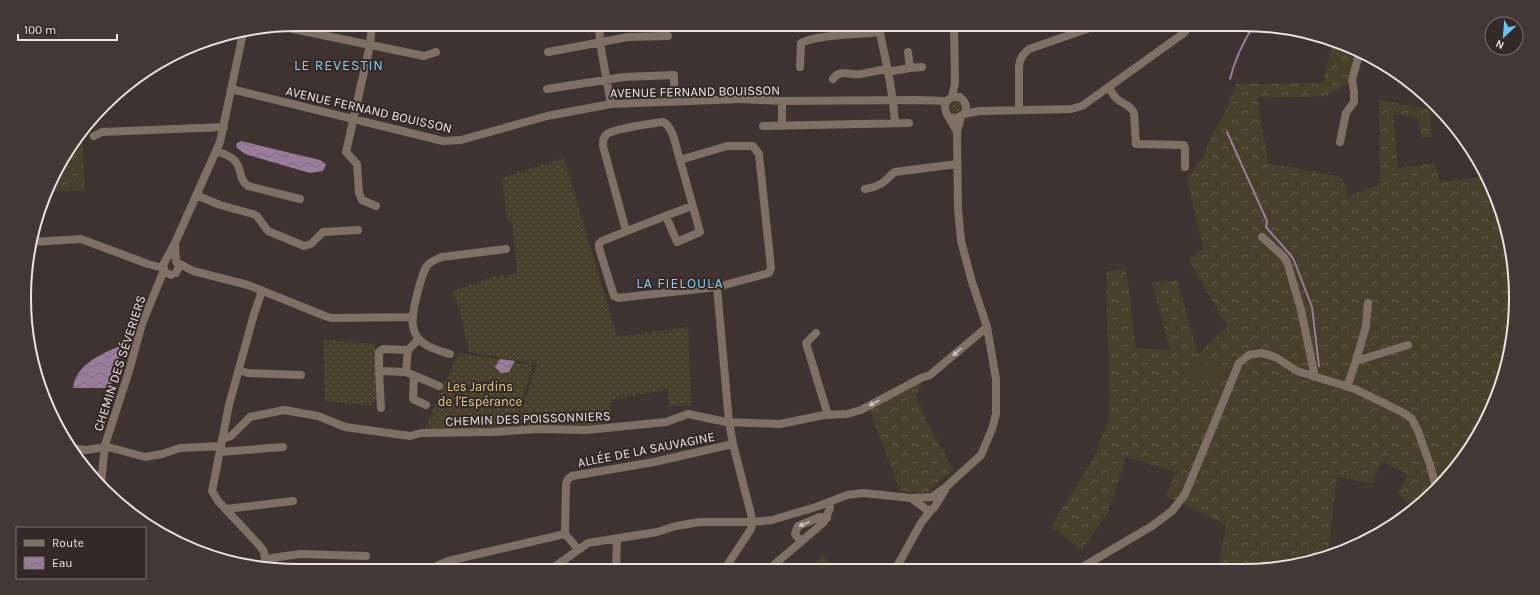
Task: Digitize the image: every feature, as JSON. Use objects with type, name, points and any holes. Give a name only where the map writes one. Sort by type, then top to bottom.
[{"type":"street","points":[[303,31],[424,56],[436,52]]},
{"type":"street","points":[[371,31],[370,45],[355,119],[346,152],[357,164],[359,193],[362,200],[376,206]]},
{"type":"street","points":[[599,31],[600,43],[611,104]]},
{"type":"street","points":[[800,67],[801,43],[861,31]]},
{"type":"street","points":[[880,31],[894,105],[894,123]]},
{"type":"street","points":[[954,31],[955,83],[947,103],[949,117],[957,132]]},
{"type":"street","points":[[1019,110],[1019,66],[1020,59],[1025,52],[1029,49],[1081,31]]},
{"type":"street","points":[[949,117],[957,118],[980,111],[1077,108],[1109,87],[1185,31]]},
{"type":"street","points":[[548,52],[628,37],[668,36]]},
{"type":"street","name":"CHEMIN DES SÉVERIERS","points":[[102,478],[105,447],[142,324],[158,287],[164,266],[220,142],[242,37]]},
{"type":"street","points":[[908,52],[910,68]]},
{"type":"street","points":[[1340,142],[1346,113],[1354,102],[1352,80],[1358,57]]},
{"type":"street","points":[[833,79],[839,73],[858,74],[922,67]]},
{"type":"street","points":[[547,89],[624,77],[674,75],[674,94]]},
{"type":"street","points":[[898,564],[921,523],[929,504],[981,455],[992,429],[996,414],[996,379],[987,327],[970,276],[961,241],[958,209],[957,132],[966,107],[955,83]]},
{"type":"street","points":[[1109,87],[1117,99],[1130,105],[1134,113],[1136,144],[1184,145],[1185,167]]},
{"type":"street","name":"AVENUE FERNAND BOUISSON","points":[[231,89],[443,141],[461,140],[546,116],[611,104],[741,99],[782,101],[915,100],[947,103]]},
{"type":"street","points":[[947,103],[963,100],[980,111]]},
{"type":"street","points":[[782,101],[782,126]]},
{"type":"street","points":[[626,231],[603,146],[605,136],[613,132],[663,122],[666,123],[671,129],[700,232],[677,242],[666,216]]},
{"type":"street","points":[[763,126],[909,123]]},
{"type":"street","points":[[94,136],[102,132],[224,127]]},
{"type":"street","points":[[680,160],[732,145],[753,146],[759,154],[771,268],[769,273],[717,287],[618,298],[614,296],[599,244],[602,241],[626,231],[692,206]]},
{"type":"street","points":[[216,151],[235,160],[243,181],[248,186],[300,199]]},
{"type":"street","points":[[865,189],[880,185],[896,172],[957,164]]},
{"type":"street","points":[[196,194],[220,205],[253,214],[260,220],[268,231],[304,246],[312,244],[323,232],[358,230]]},
{"type":"street","points":[[1262,238],[1287,262],[1301,310],[1315,377]]},
{"type":"street","points":[[37,242],[81,239],[148,264],[164,266],[171,260],[193,271],[248,285],[262,292],[331,318],[413,317]]},
{"type":"street","name":"CHEMIN DES SÉVERIERS","points":[[158,287],[179,268],[175,243]]},
{"type":"street","points":[[450,354],[430,347],[419,339],[414,328],[413,317],[423,274],[427,266],[434,260],[442,257],[506,249]]},
{"type":"street","points":[[164,266],[167,274],[193,271]]},
{"type":"street","points":[[717,287],[729,422],[752,522],[751,529],[728,564]]},
{"type":"street","points":[[262,292],[254,314],[229,405],[212,491],[218,501],[260,546],[264,552],[265,562]]},
{"type":"street","points":[[1347,387],[1366,326],[1368,303]]},
{"type":"street","name":"CHEMIN DES POISSONNIERS","points":[[78,449],[86,450],[105,447],[145,457],[162,454],[180,448],[221,446],[250,418],[284,410],[318,416],[345,427],[410,436],[421,433],[493,432],[538,429],[586,430],[666,422],[688,414],[729,422],[780,424],[828,415],[847,414],[861,410],[921,378],[930,375],[987,327]]},
{"type":"street","points":[[816,333],[806,342],[828,415]]},
{"type":"street","points":[[406,372],[408,350],[419,339]]},
{"type":"street","points":[[1356,361],[1408,345]]},
{"type":"street","points":[[381,408],[379,371],[380,352],[383,349],[408,350]]},
{"type":"street","points":[[1087,564],[1152,526],[1172,511],[1179,502],[1185,494],[1239,363],[1249,355],[1269,355],[1277,358],[1297,371],[1347,387],[1390,405],[1404,413],[1412,419],[1418,431],[1435,482]]},
{"type":"street","points":[[239,370],[248,373],[301,375]]},
{"type":"street","points":[[379,371],[406,372],[439,386]]},
{"type":"street","points":[[414,376],[413,399],[426,405]]},
{"type":"street","name":"ALLÉE DE LA SAUVAGINE","points":[[565,534],[566,484],[572,476],[654,462],[733,444]]},
{"type":"street","points":[[221,446],[283,447]]},
{"type":"street","points":[[558,564],[588,543],[657,532],[676,526],[700,522],[752,522],[772,520],[856,494],[911,498],[929,504]]},
{"type":"street","points":[[226,509],[293,501]]},
{"type":"street","points":[[775,564],[824,522],[830,508],[829,502]]},
{"type":"street","points":[[801,542],[795,534],[798,526],[820,517],[827,518]]},
{"type":"street","points":[[441,564],[448,561],[565,534],[578,549]]},
{"type":"street","points":[[616,564],[617,538]]},
{"type":"street","points":[[268,562],[300,554],[366,556]]},
{"type":"green space","points":[[1332,46],[1354,56],[1347,84],[1327,96],[1257,98],[1268,163],[1342,177],[1348,196],[1380,184],[1379,100],[1430,109],[1432,137],[1422,138],[1418,119],[1393,114],[1398,168],[1434,163],[1440,182],[1480,177],[1482,180],[1495,212],[1504,246],[1507,263],[1509,298],[1507,332],[1504,349],[1495,383],[1482,415],[1454,460],[1431,486],[1410,505],[1397,494],[1408,475],[1382,461],[1372,483],[1337,477],[1328,550],[1277,562],[1219,564],[1226,525],[1166,496],[1176,472],[1126,457],[1108,512],[1082,550],[1051,527],[1095,455],[1110,416],[1106,272],[1126,268],[1136,348],[1170,350],[1152,283],[1177,280],[1198,354],[1227,327],[1189,260],[1203,249],[1187,178],[1205,154],[1211,136],[1224,114],[1236,84],[1323,83]]},
{"type":"green space","points":[[956,101],[960,103],[962,107],[960,111],[956,113],[952,111],[950,107],[952,103]]},
{"type":"green space","points":[[82,140],[85,190],[53,192],[67,164]]},
{"type":"green space","points":[[564,158],[617,337],[688,327],[691,405],[669,406],[668,389],[611,400],[610,422],[588,428],[516,426],[537,364],[469,352],[459,307],[453,291],[493,277],[517,274],[512,222],[507,221],[502,178]]},
{"type":"green space","points":[[323,340],[375,344],[376,398],[371,406],[325,401]]},
{"type":"green space","name":"Les Jardins de l'Espérance","points":[[459,353],[533,365],[513,429],[424,431],[444,383]]},
{"type":"green space","points":[[1193,358],[1226,371],[1220,387],[1187,374]]},
{"type":"green space","points":[[923,380],[916,396],[931,430],[954,470],[942,478],[929,492],[918,493],[900,491],[869,408]]},
{"type":"green space","points":[[823,555],[831,564],[813,564]]},
{"type":"water","points":[[241,141],[320,160],[326,164],[323,171],[310,173],[245,154],[236,147],[237,143]]},
{"type":"water","points":[[118,347],[122,349],[111,385],[105,388],[73,388],[75,380],[84,367],[96,357]]},
{"type":"water","points":[[500,359],[515,361],[509,372],[501,373],[495,367]]},
{"type":"waterway","points":[[1230,79],[1234,65],[1250,31]]},
{"type":"waterway","points":[[1227,132],[1267,221],[1266,227],[1293,258],[1312,307],[1319,366]]},
{"type":"district","name":"LE REVESTIN","points":[[339,65]]},
{"type":"district","name":"LA FIELOULA","points":[[680,283]]}]
